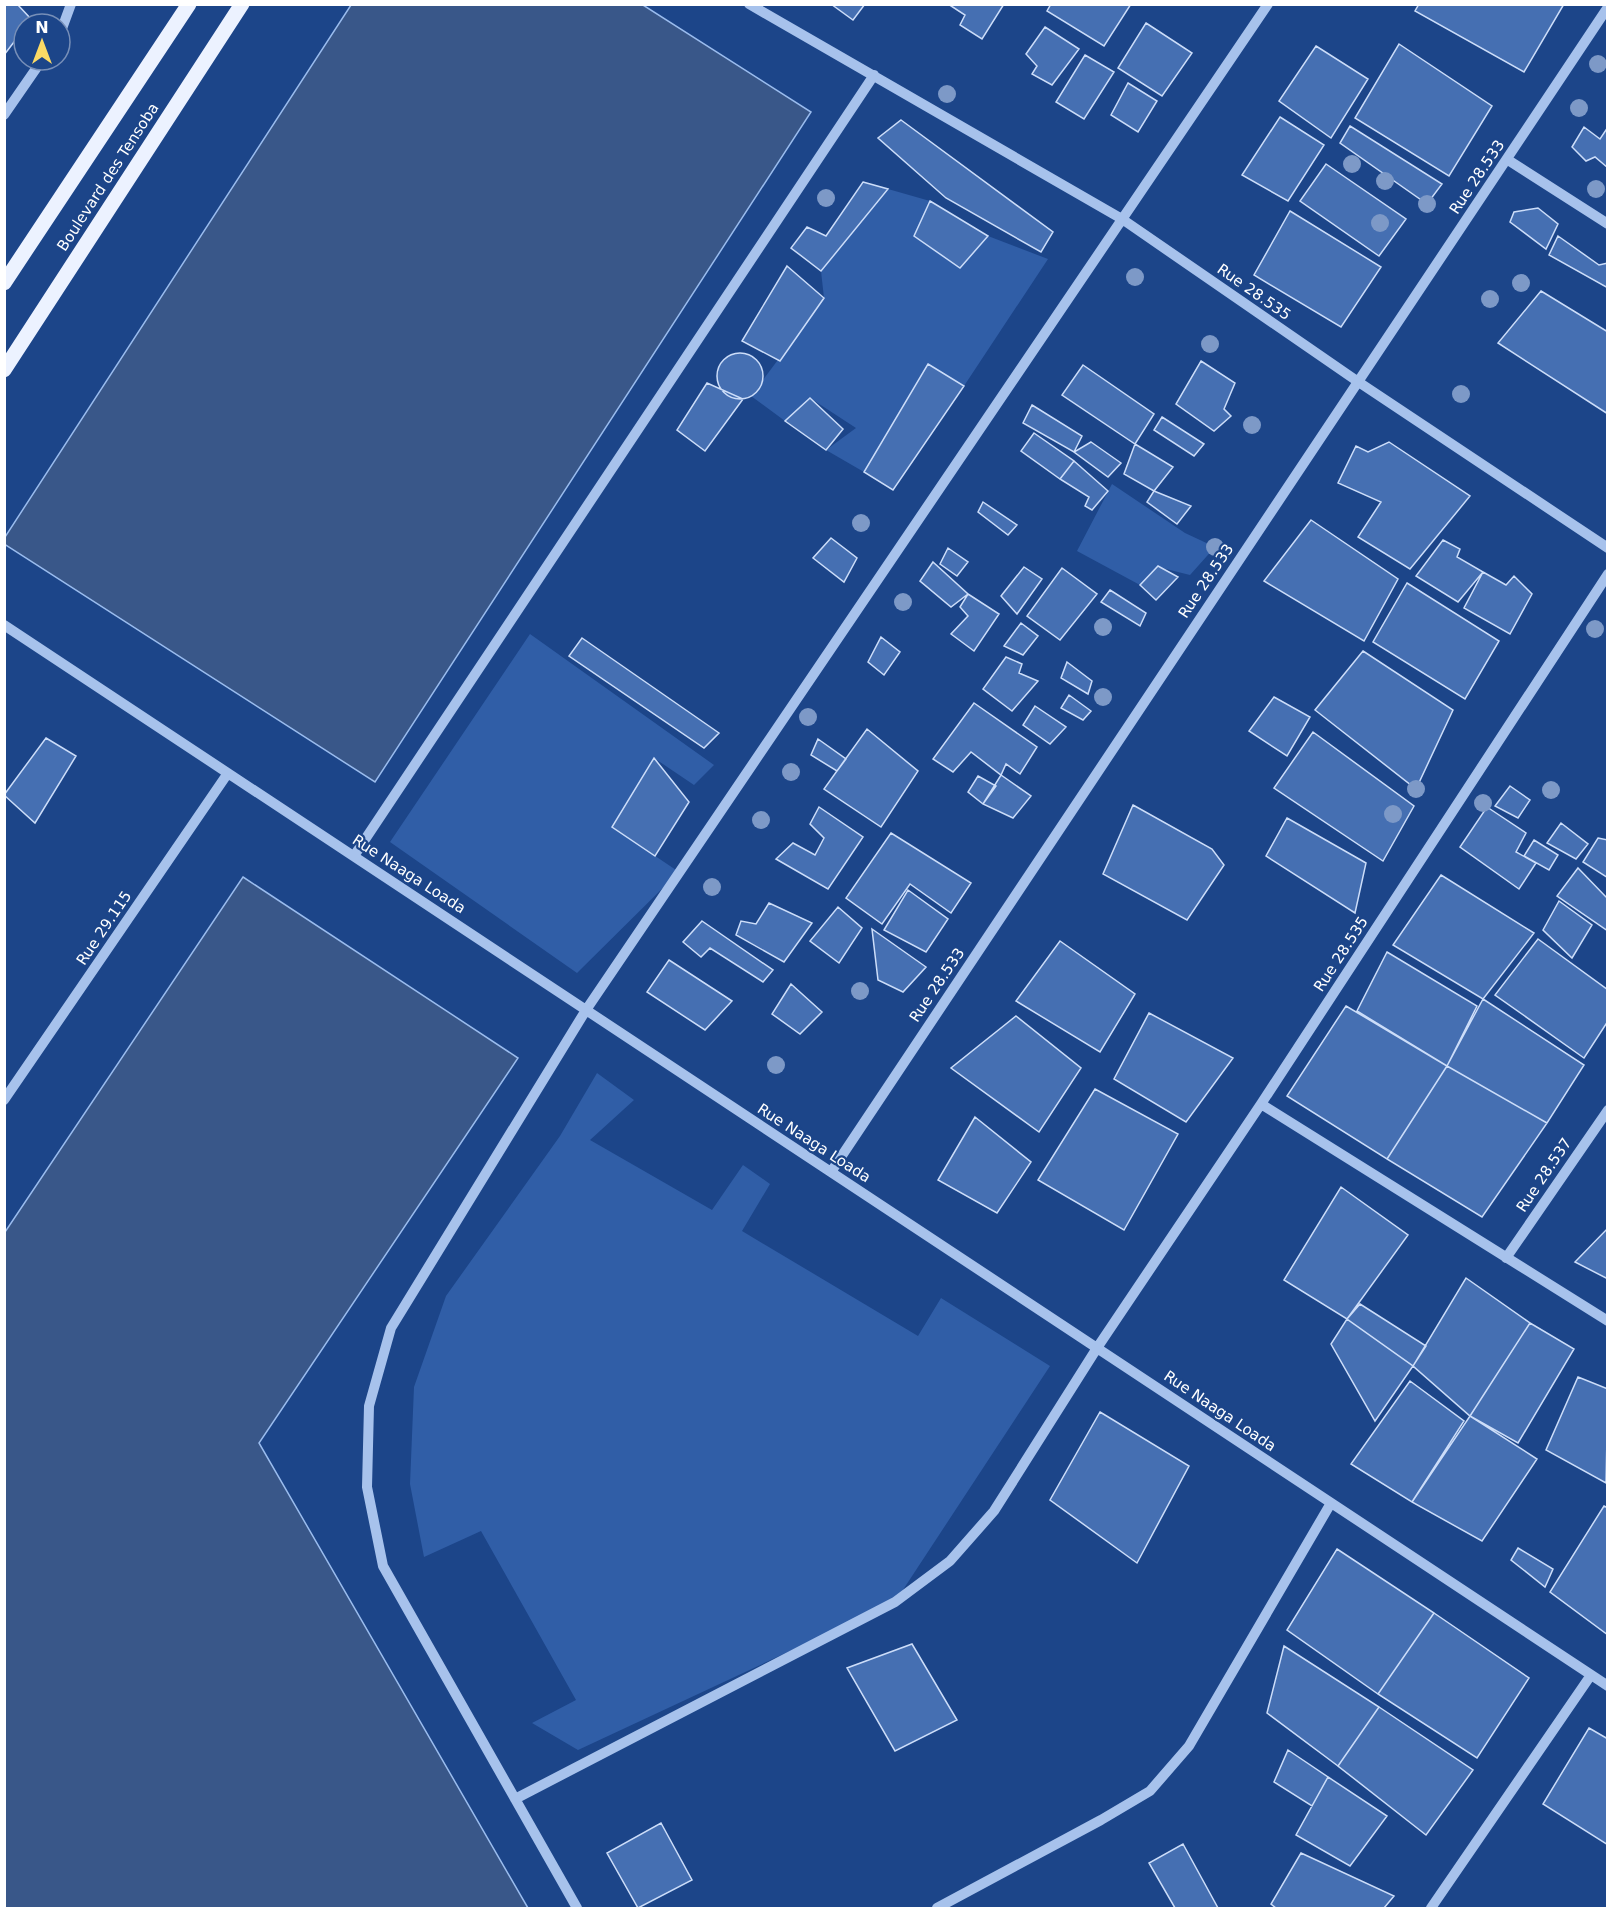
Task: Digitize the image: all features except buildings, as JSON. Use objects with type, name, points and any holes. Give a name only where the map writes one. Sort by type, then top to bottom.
[{"type":"main road","name":"Boulevard des Tensoba","points":[[4,284],[189,4]]},
{"type":"main road","name":"Boulevard des Tensoba","points":[[4,370],[242,4]]},
{"type":"street","name":"Rue 28.535","points":[[749,4],[1122,219],[1357,381],[1608,548]]},
{"type":"street","points":[[577,1908],[383,1566],[367,1487],[369,1406],[391,1328],[586,1010],[1268,4]]},
{"type":"street","name":"Rue 28.533","points":[[831,1172],[1608,7]]},
{"type":"street","points":[[4,115],[34,72]]},
{"type":"street","points":[[354,856],[874,75]]},
{"type":"street","points":[[1508,160],[1608,224]]},
{"type":"street","name":"Rue 28.535","points":[[515,1799],[895,1602],[950,1562],[994,1511],[1097,1348],[1261,1104],[1608,574]]},
{"type":"street","name":"Rue Naaga Loada","points":[[4,625],[1608,1686]]},
{"type":"street","name":"Rue 29.115","points":[[4,1100],[228,773]]},
{"type":"street","points":[[1261,1104],[1608,1321]]},
{"type":"street","name":"Rue 28.537","points":[[1506,1258],[1608,1110]]},
{"type":"street","points":[[937,1908],[1150,1791],[1189,1746],[1331,1503]]},
{"type":"street","points":[[1431,1908],[1591,1675]]},
{"type":"shaded area","points":[[351,5],[643,5],[811,112],[375,782],[4,544],[5,537]]},
{"type":"shaded area","points":[[888,189],[930,201],[914,236],[960,268],[988,236],[1048,259],[964,386],[928,364],[864,472],[826,450],[856,428],[810,398],[785,421],[751,396],[824,298],[821,271]]},
{"type":"shaded area","points":[[1112,484],[1185,533],[1215,547],[1190,575],[1158,567],[1140,585],[1077,551]]},
{"type":"shaded area","points":[[530,634],[714,765],[694,785],[654,758],[612,827],[679,872],[577,973],[390,842]]},
{"type":"shaded area","points":[[243,877],[518,1058],[259,1443],[528,1908],[5,1908],[5,1232]]},
{"type":"shaded area","points":[[597,1073],[634,1100],[590,1140],[712,1210],[743,1165],[770,1184],[742,1231],[918,1336],[941,1298],[1050,1366],[895,1602],[578,1750],[532,1723],[576,1700],[481,1531],[424,1557],[410,1484],[414,1387],[446,1296],[560,1136]]}]
